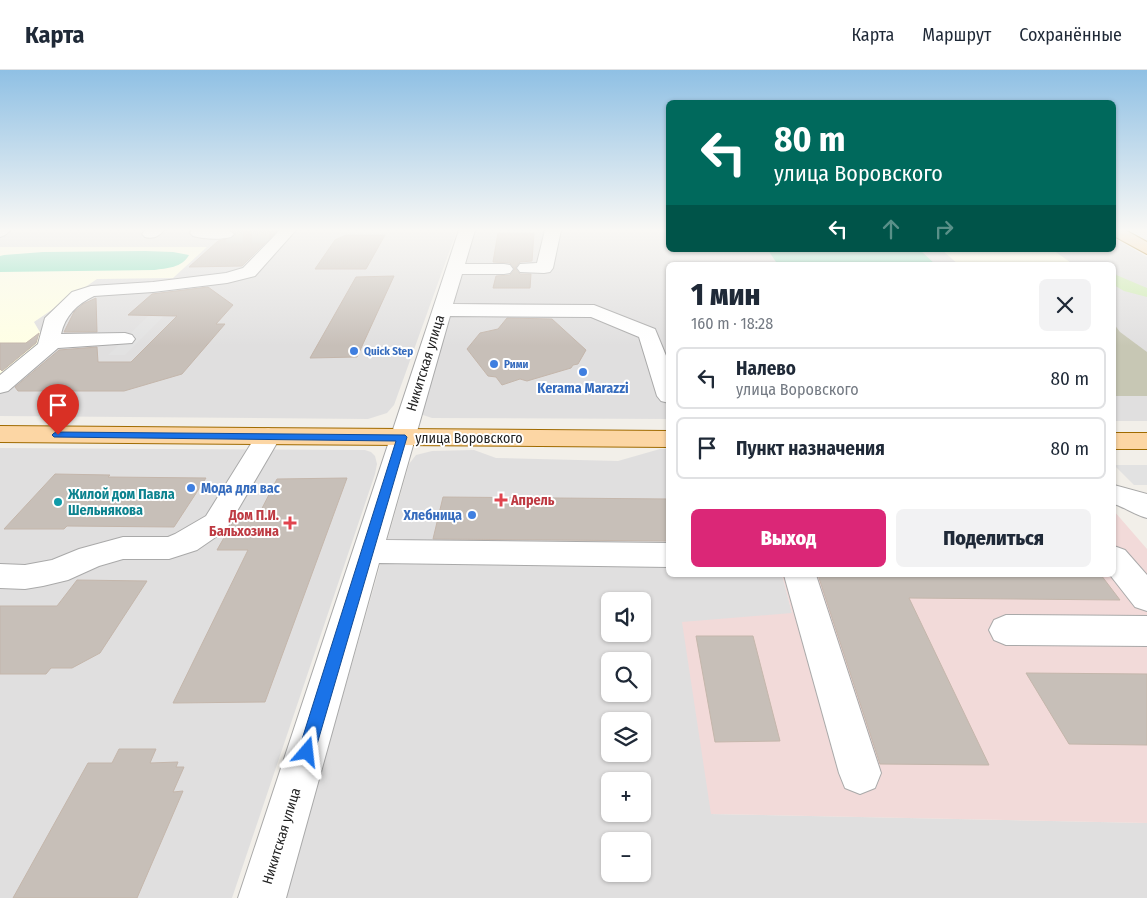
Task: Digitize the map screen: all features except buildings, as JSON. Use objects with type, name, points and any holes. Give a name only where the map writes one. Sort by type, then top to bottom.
[{"type":"main road","name":"улица Воровского","points":[[0,434],[666,439]]},
{"type":"main road","points":[[1116,441],[1147,441]]},
{"type":"street","points":[[49,344],[54,318],[79,296],[90,291],[153,287],[227,278],[249,272],[252,269]]},
{"type":"street","points":[[455,269],[504,269]]},
{"type":"street","name":"Никитская улица","points":[[262,898],[455,269]]},
{"type":"street","points":[[442,310],[594,311],[648,333],[666,387]]},
{"type":"street","points":[[0,386],[33,360],[49,344],[63,340],[125,339]]},
{"type":"street","points":[[0,363],[21,347]]},
{"type":"street","points":[[0,576],[25,577],[43,574],[57,571],[90,557],[123,548],[169,548],[186,542],[216,523],[268,436]]},
{"type":"street","points":[[1116,495],[1140,502],[1147,508]]},
{"type":"street","points":[[368,551],[666,555]]},
{"type":"street","points":[[1116,560],[1147,598]]},
{"type":"street","points":[[801,577],[860,773]]},
{"type":"street","points":[[1006,630],[1147,632]]},
{"type":"shaded area","points":[[0,269],[443,269],[394,405],[387,413],[368,419],[0,416]]},
{"type":"shaded area","points":[[0,269],[183,269],[173,278],[97,279],[34,322],[41,334],[37,345],[0,375]]},
{"type":"shaded area","points":[[459,269],[666,269],[666,419],[432,418],[423,415],[418,410],[417,404]]},
{"type":"shaded area","points":[[1116,269],[1147,269],[1147,421],[1116,421]]},
{"type":"shaded area","points":[[148,316],[164,316],[125,355],[108,355]]},
{"type":"shaded area","points":[[1116,327],[1120,332],[1147,352],[1147,396],[1116,396]]},
{"type":"shaded area","points":[[0,448],[365,450],[375,456],[377,464],[375,474],[232,898],[0,898]]},
{"type":"shaded area","points":[[666,449],[666,577],[783,577],[792,613],[711,814],[1147,823],[1147,898],[285,898],[409,464],[416,455],[432,451],[474,450],[496,458],[618,461]]},
{"type":"shaded area","points":[[1116,465],[1147,465],[1147,485],[1134,485]]},
{"type":"shaded area","points":[[1116,513],[1147,549],[1147,823],[711,814],[682,622],[792,613],[783,577],[1116,577]]},
{"type":"green space","points":[[0,269],[164,269],[154,270],[0,272]]},
{"type":"green space","points":[[1116,275],[1147,288],[1147,297],[1124,291],[1116,286]]},
{"type":"place","name":"Quick Step","points":[[354,351]]},
{"type":"place","name":"Рими","points":[[494,364]]},
{"type":"place","name":"Kerama Marazzi","points":[[583,372]]},
{"type":"place","name":"Мода для вас","points":[[191,488]]},
{"type":"place","name":"Апрель","points":[[501,500]]},
{"type":"place","name":"Жилой дом Павла Шельнякова","points":[[58,502]]},
{"type":"place","name":"Хлебница","points":[[472,515]]},
{"type":"place","name":"Дом П.И. Бальхозина","points":[[290,523]]},
{"type":"route","points":[[58,435],[402,437],[307,752]]}]
